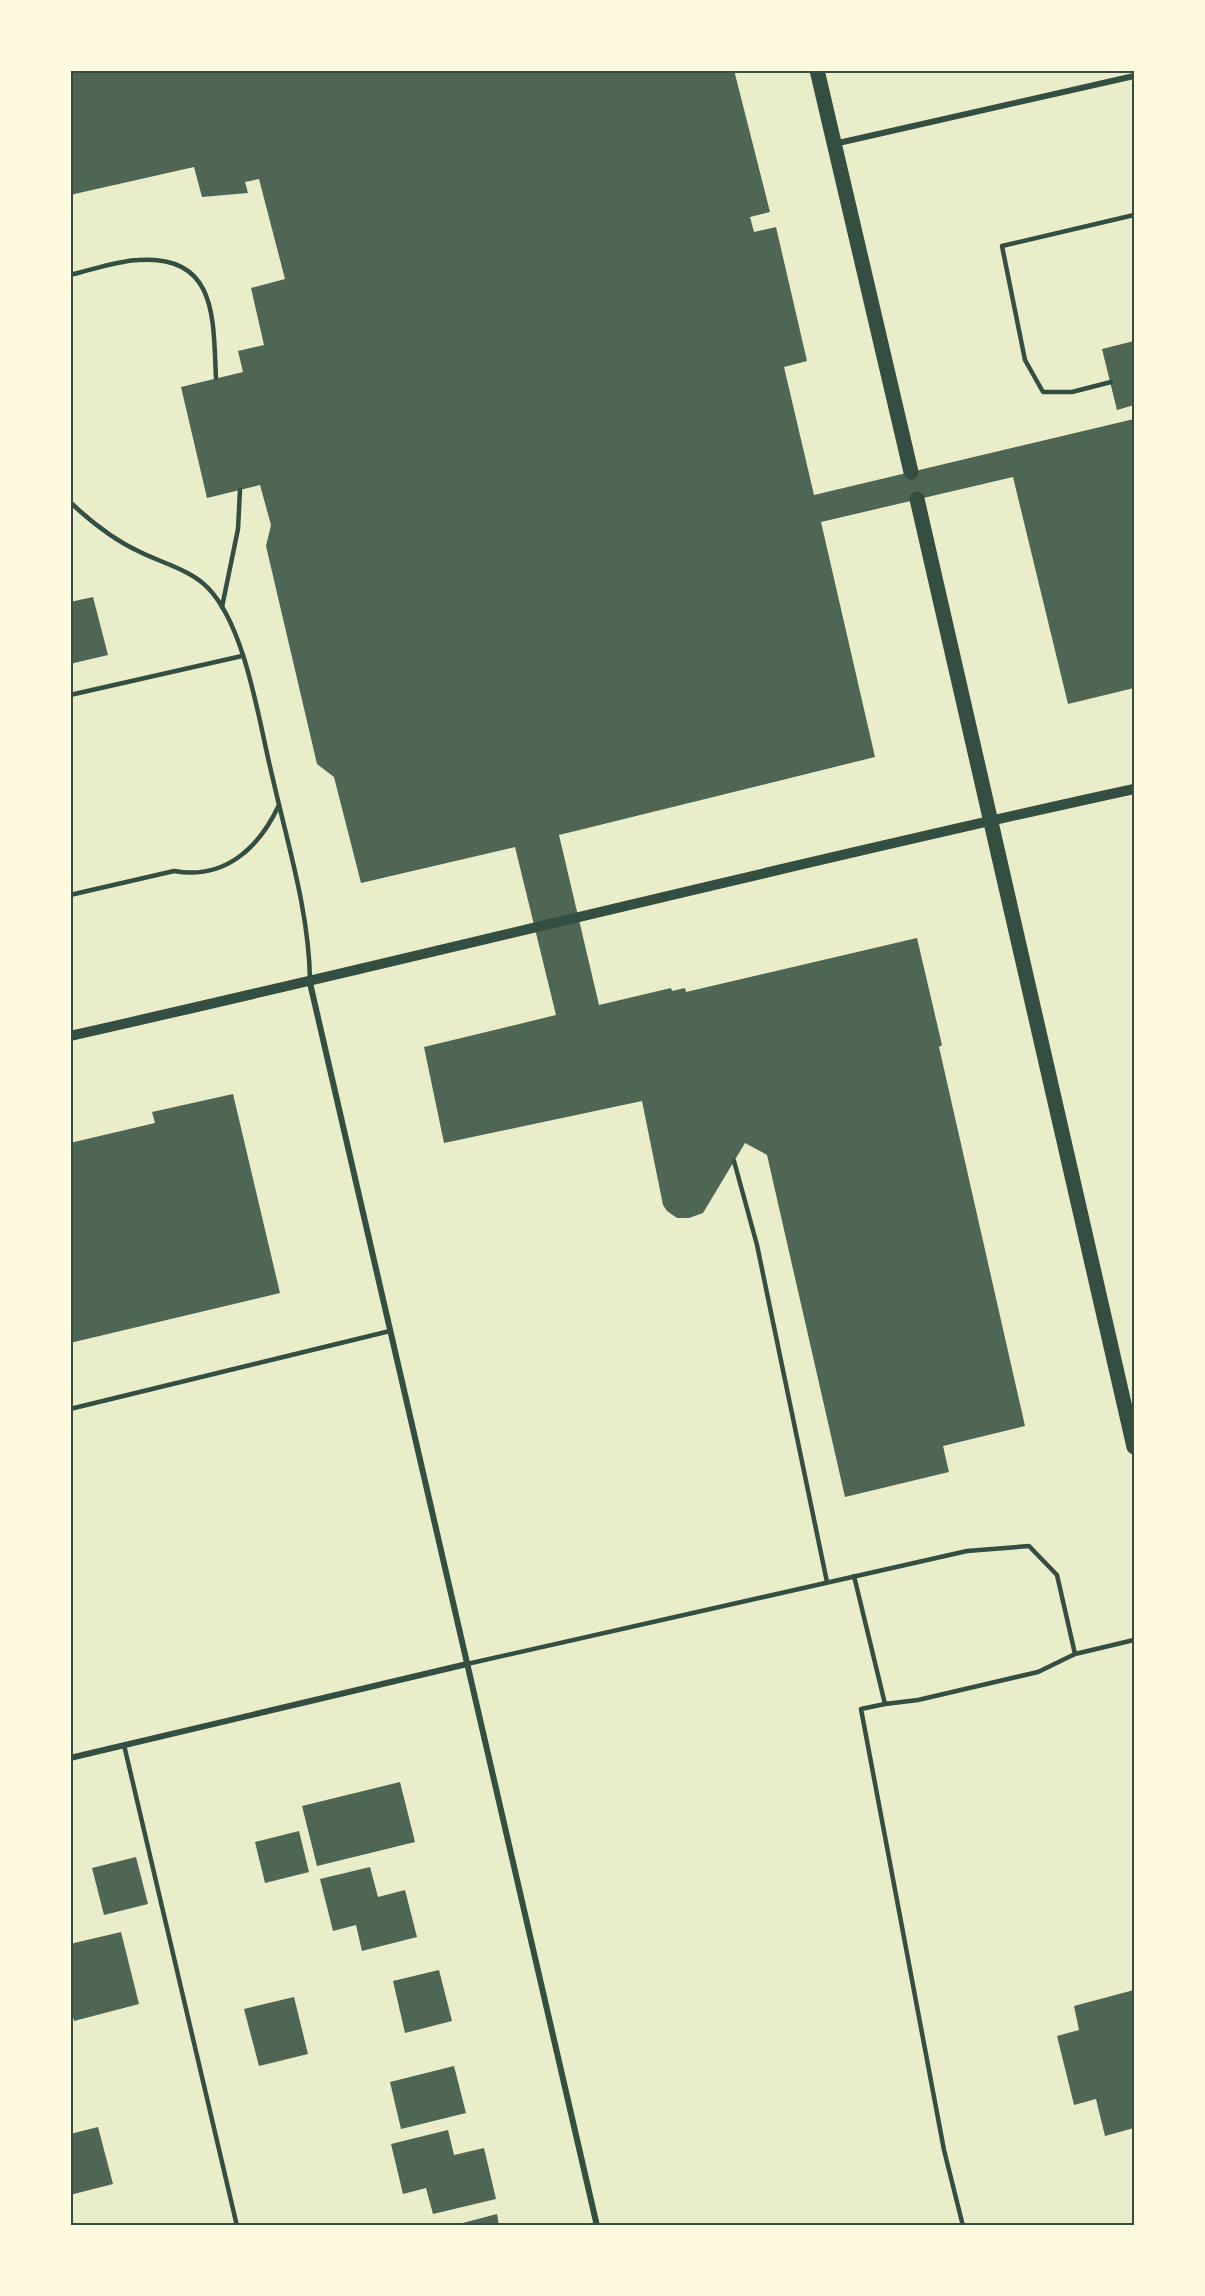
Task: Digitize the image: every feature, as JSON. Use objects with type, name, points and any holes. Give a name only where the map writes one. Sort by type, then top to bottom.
[{"type":"main road","points":[[817,70],[911,472]]},
{"type":"main road","points":[[918,500],[1134,1447]]},
{"type":"street","points":[[834,144],[1134,76]]},
{"type":"street","points":[[70,1036],[310,982],[990,820],[1134,789]]},
{"type":"street","points":[[310,982],[597,2226]]},
{"type":"street","points":[[70,1758],[467,1664]]},
{"type":"lane","points":[[1111,382],[1072,392],[1043,392],[1025,360],[1002,246],[1134,215]]},
{"type":"lane","points":[[70,275],[136,260],[157,259],[177,264],[193,273],[204,288],[210,306],[216,378]]},
{"type":"lane","points":[[222,607],[238,529],[240,490]]},
{"type":"lane","points":[[70,502],[110,535],[137,551],[189,573],[208,587],[222,607],[234,631],[242,656],[279,805],[304,914],[309,947],[310,982]]},
{"type":"lane","points":[[70,695],[242,656]]},
{"type":"lane","points":[[70,895],[174,871],[187,874],[217,868],[246,853],[259,840],[279,805]]},
{"type":"lane","points":[[734,1161],[757,1245],[827,1582]]},
{"type":"lane","points":[[70,1409],[390,1331]]},
{"type":"lane","points":[[467,1664],[967,1551],[1029,1546],[1057,1575],[1075,1654]]},
{"type":"lane","points":[[854,1576],[885,1704]]},
{"type":"lane","points":[[963,2226],[944,2150],[861,1709],[918,1700],[1038,1672],[1075,1654],[1134,1640]]},
{"type":"lane","points":[[124,1745],[237,2226]]},
{"type":"building","points":[[82,70],[734,70],[770,212],[750,217],[754,232],[776,227],[807,361],[784,367],[814,495],[1134,419],[1134,688],[1068,704],[1013,477],[821,522],[875,757],[559,835],[599,1005],[671,988],[672,991],[685,988],[686,992],[917,938],[942,1045],[939,1047],[1025,1426],[943,1446],[949,1472],[845,1497],[767,1155],[745,1143],[703,1213],[689,1218],[677,1218],[663,1205],[642,1101],[444,1143],[424,1047],[556,1015],[515,847],[361,883],[334,777],[317,764],[266,546],[271,525],[260,485],[207,498],[181,387],[243,372],[238,351],[264,345],[251,288],[285,279],[259,179],[245,182],[248,193],[202,197],[194,167],[70,195],[70,73]]},
{"type":"building","points":[[1134,341],[1134,405],[1117,410],[1102,349]]},
{"type":"building","points":[[93,597],[108,655],[70,664],[70,602]]},
{"type":"building","points":[[233,1094],[280,1293],[70,1343],[70,1143],[155,1123],[152,1112]]},
{"type":"building","points":[[400,1782],[415,1842],[317,1866],[302,1806]]},
{"type":"building","points":[[299,1831],[309,1872],[265,1883],[255,1842]]},
{"type":"building","points":[[136,1857],[148,1904],[104,1915],[92,1868]]},
{"type":"building","points":[[370,1867],[378,1897],[405,1890],[417,1937],[362,1951],[356,1925],[333,1931],[320,1879]]},
{"type":"building","points":[[121,1932],[139,2004],[74,2021],[70,2006],[70,1944]]},
{"type":"building","points":[[439,1970],[452,2021],[405,2033],[393,1981]]},
{"type":"building","points":[[1134,1990],[1134,2128],[1105,2136],[1096,2099],[1074,2105],[1057,2036],[1079,2030],[1074,2006]]},
{"type":"building","points":[[294,1997],[308,2054],[259,2066],[244,2009]]},
{"type":"building","points":[[454,2066],[466,2113],[401,2129],[390,2082]]},
{"type":"building","points":[[98,2127],[113,2184],[70,2195],[70,2134]]},
{"type":"building","points":[[448,2130],[454,2155],[484,2148],[496,2199],[433,2214],[426,2188],[403,2194],[391,2144]]},
{"type":"building","points":[[497,2214],[499,2226],[455,2226],[455,2225]]}]
